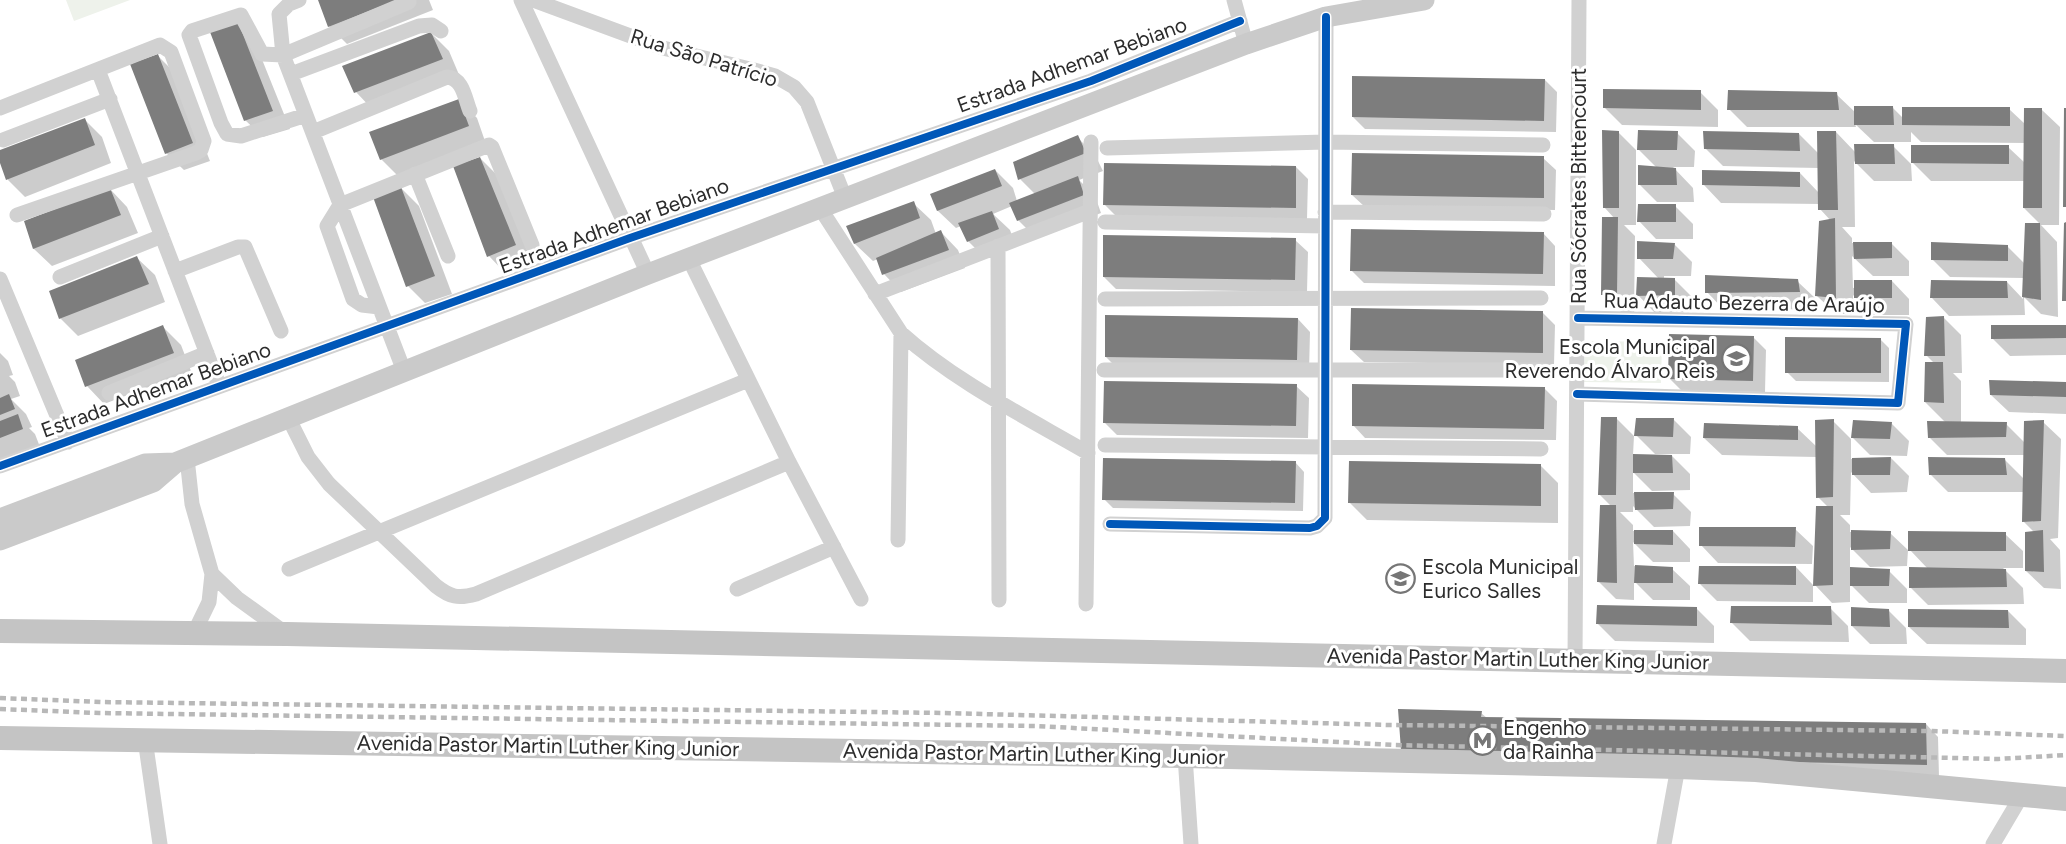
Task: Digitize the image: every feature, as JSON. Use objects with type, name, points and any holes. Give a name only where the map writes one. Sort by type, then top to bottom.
[{"type":"main road","name":"Estrada Adhemar Bebiano","points":[[0,519],[145,464],[181,460],[648,274],[1246,44],[1326,17],[1379,3],[1424,0]]},
{"type":"main road","name":"Estrada Adhemar Bebiano","points":[[0,540],[153,482],[181,460]]},
{"type":"main road","name":"Avenida Pastor Martin Luther King Junior","points":[[0,631],[287,634],[2066,671]]},
{"type":"main road","name":"Avenida Pastor Martin Luther King Junior","points":[[0,738],[1185,756],[1678,767],[1756,770],[2066,799]]},
{"type":"street","points":[[299,0],[289,4],[279,14],[283,55],[404,371]]},
{"type":"street","points":[[521,0],[648,274]]},
{"type":"street","name":"Rua São Patrício","points":[[533,0],[663,48],[775,76],[794,87],[807,102],[845,198]]},
{"type":"street","points":[[1234,0],[1246,44]]},
{"type":"street","name":"Rua Sócrates Bittencourt","points":[[1575,661],[1579,0]]},
{"type":"street","points":[[306,115],[241,136],[227,134],[220,123],[189,35],[192,31],[241,15],[262,54],[283,55],[409,2]]},
{"type":"street","points":[[1110,524],[1317,526],[1325,518],[1326,17]]},
{"type":"street","name":"Estrada Adhemar Bebiano","points":[[0,466],[630,238],[1091,81],[1240,21]]},
{"type":"street","points":[[291,74],[419,26],[432,25],[441,31]]},
{"type":"street","points":[[0,108],[156,46],[165,46],[171,52],[202,134],[204,146],[196,153],[17,215]]},
{"type":"street","points":[[98,70],[219,385]]},
{"type":"street","points":[[313,132],[447,77],[453,77],[459,83],[470,111]]},
{"type":"street","points":[[3,140],[110,99]]},
{"type":"street","points":[[1086,604],[1091,142]]},
{"type":"street","points":[[1107,148],[1325,142],[1543,144]]},
{"type":"street","points":[[379,307],[362,305],[353,299],[327,233],[328,221],[340,205],[415,174],[489,145],[492,147],[532,245]]},
{"type":"street","points":[[415,174],[448,256]]},
{"type":"street","points":[[820,208],[901,333],[915,345],[1000,401],[1088,453]]},
{"type":"street","points":[[874,294],[1090,211]]},
{"type":"street","points":[[1105,222],[1544,214]]},
{"type":"street","points":[[60,277],[162,236]]},
{"type":"street","points":[[998,246],[999,600]]},
{"type":"street","points":[[175,271],[238,247],[245,247],[280,331]]},
{"type":"street","points":[[689,259],[789,462],[861,599]]},
{"type":"street","points":[[0,279],[68,441]]},
{"type":"street","points":[[1105,299],[1541,298]]},
{"type":"street","name":"Rua Adauto Bezerra de Araújo","points":[[1577,394],[1898,403],[1906,324],[1578,318]]},
{"type":"street","points":[[898,540],[901,333]]},
{"type":"street","points":[[109,393],[207,353]]},
{"type":"street","points":[[1104,370],[1543,370]]},
{"type":"street","points":[[289,569],[748,380]]},
{"type":"street","points":[[288,417],[312,464],[329,484],[449,596],[465,597],[789,462]]},
{"type":"street","points":[[1105,445],[1326,449],[1541,449]]},
{"type":"street","points":[[181,460],[212,574],[209,602],[194,633]]},
{"type":"street","points":[[737,589],[834,547]]},
{"type":"street","points":[[212,574],[237,598],[287,634]]},
{"type":"street","points":[[145,739],[160,844]]},
{"type":"street","points":[[1185,756],[1191,844]]},
{"type":"street","points":[[1664,844],[1678,767]]},
{"type":"street","points":[[1993,844],[2022,795]]},
{"type":"shaded area","points":[[66,0],[130,0],[74,21]]},
{"type":"shaded area","points":[[1585,341],[1662,342],[1661,383],[1584,382]]},
{"type":"building","points":[[318,0],[397,0],[328,27]]},
{"type":"building","points":[[238,22],[273,111],[244,121],[210,32]]},
{"type":"building","points":[[431,32],[443,59],[354,93],[342,66]]},
{"type":"building","points":[[158,54],[193,143],[165,154],[130,64]]},
{"type":"building","points":[[1352,76],[1545,79],[1544,121],[1352,117]]},
{"type":"building","points":[[1603,89],[1701,90],[1701,110],[1603,108]]},
{"type":"building","points":[[1728,90],[1837,92],[1839,110],[1727,110]]},
{"type":"building","points":[[459,99],[469,126],[380,160],[369,132]]},
{"type":"building","points":[[1854,106],[1893,106],[1894,125],[1854,125]]},
{"type":"building","points":[[1902,107],[2010,107],[2010,126],[1902,125]]},
{"type":"building","points":[[2024,108],[2042,108],[2042,208],[2023,208]]},
{"type":"building","points":[[2064,108],[2066,108],[2066,207],[2063,207]]},
{"type":"building","points":[[85,118],[95,145],[6,180],[0,163],[0,150]]},
{"type":"building","points":[[1602,130],[1619,131],[1619,208],[1603,208]]},
{"type":"building","points":[[1638,130],[1678,131],[1677,150],[1637,150]]},
{"type":"building","points":[[1703,131],[1799,133],[1800,151],[1704,149]]},
{"type":"building","points":[[1817,131],[1836,131],[1838,210],[1818,210]]},
{"type":"building","points":[[1078,135],[1086,153],[1018,180],[1013,162]]},
{"type":"building","points":[[1854,144],[1894,144],[1895,164],[1855,164]]},
{"type":"building","points":[[1911,145],[2009,145],[2009,164],[1911,163]]},
{"type":"building","points":[[1352,153],[1544,156],[1544,198],[1351,195]]},
{"type":"building","points":[[480,157],[516,245],[487,257],[453,166]]},
{"type":"building","points":[[1104,163],[1296,166],[1296,208],[1103,205]]},
{"type":"building","points":[[1638,165],[1676,168],[1677,185],[1638,185]]},
{"type":"building","points":[[995,169],[1002,186],[937,211],[930,194]]},
{"type":"building","points":[[1702,170],[1800,172],[1800,187],[1702,185]]},
{"type":"building","points":[[1078,176],[1084,195],[1017,221],[1009,203]]},
{"type":"building","points":[[401,187],[435,276],[406,287],[373,197]]},
{"type":"building","points":[[110,188],[121,215],[33,249],[24,221]]},
{"type":"building","points":[[914,201],[920,218],[854,244],[846,226]]},
{"type":"building","points":[[1638,204],[1676,204],[1676,222],[1637,222]]},
{"type":"building","points":[[992,211],[999,229],[967,242],[958,223]]},
{"type":"building","points":[[1602,217],[1618,217],[1617,295],[1601,295]]},
{"type":"building","points":[[1835,218],[1836,298],[1815,296],[1819,221]]},
{"type":"building","points":[[2066,222],[2066,301],[2062,301],[2064,223]]},
{"type":"building","points":[[2025,223],[2040,223],[2041,300],[2022,297]]},
{"type":"building","points":[[1351,229],[1544,232],[1543,274],[1350,271]]},
{"type":"building","points":[[941,230],[949,250],[882,275],[876,258]]},
{"type":"building","points":[[1103,235],[1296,238],[1295,280],[1103,277]]},
{"type":"building","points":[[1637,241],[1675,243],[1673,259],[1637,259]]},
{"type":"building","points":[[1853,242],[1892,242],[1892,258],[1854,259]]},
{"type":"building","points":[[1931,242],[2008,245],[2008,261],[1931,260]]},
{"type":"building","points":[[137,256],[149,284],[59,319],[49,291]]},
{"type":"building","points":[[1705,275],[1798,279],[1800,292],[1705,293]]},
{"type":"building","points":[[1637,277],[1675,278],[1675,295],[1636,296]]},
{"type":"building","points":[[1854,280],[1892,280],[1892,298],[1854,298]]},
{"type":"building","points":[[1931,280],[2007,281],[2008,298],[1930,298]]},
{"type":"building","points":[[1351,308],[1543,311],[1543,353],[1350,350]]},
{"type":"building","points":[[1105,315],[1298,318],[1297,360],[1105,357]]},
{"type":"building","points":[[1944,316],[1945,356],[1924,356],[1926,317]]},
{"type":"building","points":[[163,325],[174,353],[85,387],[75,360]]},
{"type":"building","points":[[1991,325],[2066,325],[2066,338],[1991,339]]},
{"type":"building","points":[[1669,334],[1754,336],[1753,381],[1668,379]]},
{"type":"building","points":[[1785,337],[1881,338],[1881,373],[1785,373]]},
{"type":"building","points":[[1925,362],[1943,362],[1944,403],[1924,402]]},
{"type":"building","points":[[1989,380],[2066,382],[2066,397],[1990,395]]},
{"type":"building","points":[[1104,381],[1297,384],[1296,426],[1103,423]]},
{"type":"building","points":[[1352,384],[1545,387],[1544,429],[1352,426]]},
{"type":"building","points":[[9,394],[15,409],[0,415],[0,398]]},
{"type":"building","points":[[18,414],[23,429],[0,438],[0,421]]},
{"type":"building","points":[[1601,417],[1617,417],[1616,495],[1598,495]]},
{"type":"building","points":[[1636,418],[1674,418],[1673,437],[1634,436]]},
{"type":"building","points":[[1834,419],[1833,497],[1816,498],[1815,420]]},
{"type":"building","points":[[1853,420],[1892,422],[1890,439],[1851,438]]},
{"type":"building","points":[[2044,420],[2041,521],[2022,522],[2024,421]]},
{"type":"building","points":[[1927,421],[2007,422],[2006,437],[1928,438]]},
{"type":"building","points":[[1704,423],[1798,426],[1798,440],[1703,438]]},
{"type":"building","points":[[1633,454],[1672,455],[1673,473],[1633,473]]},
{"type":"building","points":[[1891,457],[1890,475],[1852,475],[1852,458]]},
{"type":"building","points":[[1928,457],[2005,458],[2007,475],[1929,475]]},
{"type":"building","points":[[1103,458],[1296,461],[1295,503],[1102,500]]},
{"type":"building","points":[[1349,461],[1541,464],[1541,506],[1348,503]]},
{"type":"building","points":[[1634,492],[1674,492],[1673,509],[1635,510]]},
{"type":"building","points":[[1600,505],[1616,505],[1617,583],[1597,582]]},
{"type":"building","points":[[1816,506],[1833,506],[1833,585],[1813,586]]},
{"type":"building","points":[[1699,527],[1796,527],[1795,547],[1699,546]]},
{"type":"building","points":[[1634,530],[1673,530],[1673,545],[1634,544]]},
{"type":"building","points":[[1851,530],[1891,531],[1890,549],[1851,550]]},
{"type":"building","points":[[2043,530],[2044,572],[2025,571],[2025,532]]},
{"type":"building","points":[[1908,531],[2006,532],[2006,551],[1908,551]]},
{"type":"building","points":[[1635,565],[1673,567],[1673,583],[1634,583]]},
{"type":"building","points":[[1699,566],[1796,566],[1796,585],[1698,584]]},
{"type":"building","points":[[1850,567],[1890,569],[1889,586],[1850,586]]},
{"type":"building","points":[[1909,567],[2006,569],[2007,587],[1909,588]]},
{"type":"building","points":[[1597,605],[1697,607],[1697,626],[1596,624]]},
{"type":"building","points":[[1731,606],[1831,606],[1832,625],[1730,623]]},
{"type":"building","points":[[1851,607],[1889,609],[1890,627],[1851,626]]},
{"type":"building","points":[[1908,609],[2008,610],[2009,628],[1908,627]]},
{"type":"building","points":[[1398,709],[1482,711],[1481,717],[1926,723],[1927,765],[1482,755],[1401,750]]},
{"type":"railway","points":[[0,698],[101,702],[945,713],[1390,725],[1932,731],[2066,736]]},
{"type":"railway","points":[[0,709],[99,713],[1036,726],[1395,745],[1998,759],[2066,755]]},
{"type":"cycle path","points":[[1110,524],[1310,528],[1317,526],[1325,518],[1326,17]]},
{"type":"cycle path","points":[[0,466],[630,238],[1091,81],[1240,21]]},
{"type":"cycle path","points":[[1577,394],[1898,403],[1906,324],[1578,318]]},
{"type":"place","name":"Escola Municipal Reverendo Álvaro Reis","points":[[1736,359]]},
{"type":"place","name":"Escola Municipal Eurico Salles","points":[[1401,579]]},
{"type":"place","name":"Engenho da Rainha","points":[[1482,740]]}]
